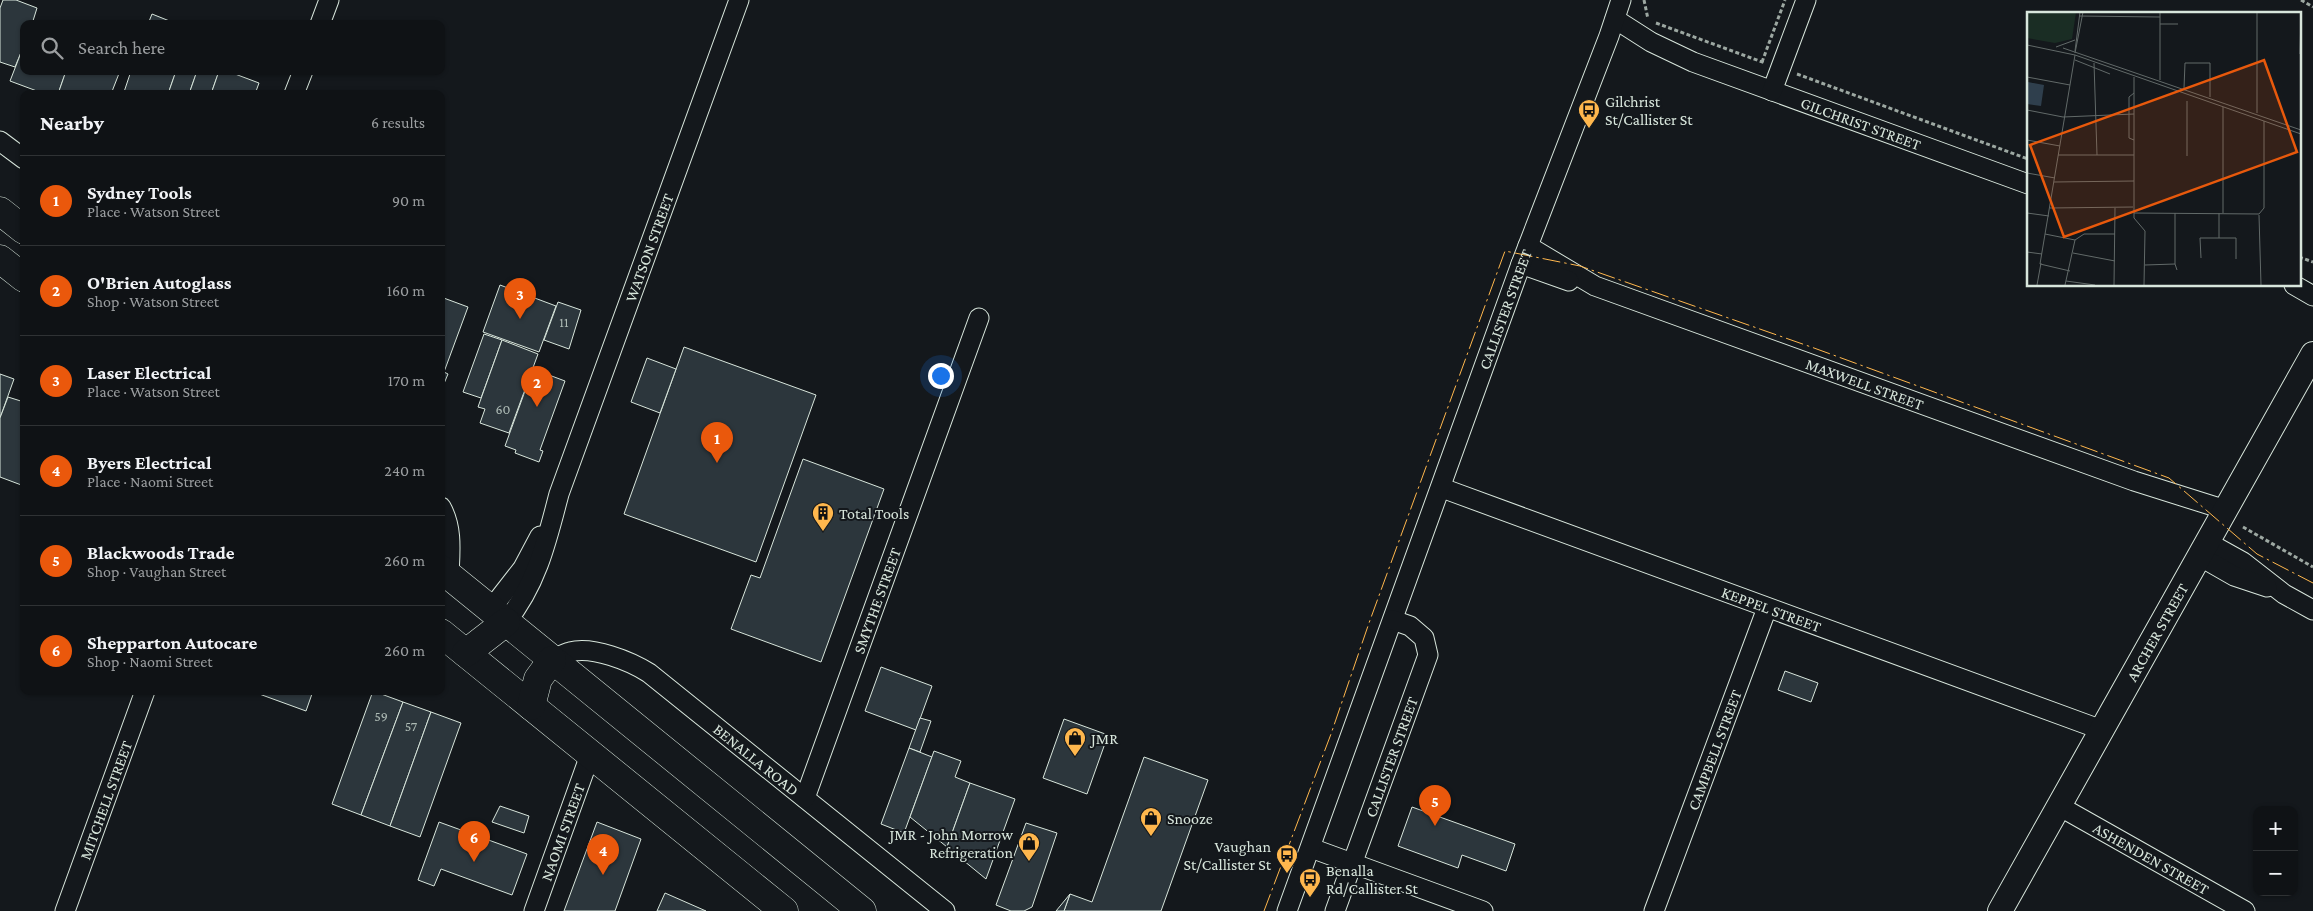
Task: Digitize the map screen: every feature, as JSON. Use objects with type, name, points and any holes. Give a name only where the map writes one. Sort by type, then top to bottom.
[{"type":"highway","points":[[0,211],[20,227]]},
{"type":"highway","points":[[0,259],[20,275]]},
{"type":"highway","points":[[445,573],[862,911]]},
{"type":"highway","points":[[466,653],[499,616]]},
{"type":"highway","points":[[445,636],[784,911]]},
{"type":"highway","points":[[531,706],[538,678],[552,660]]},
{"type":"main road","name":"ARCHER STREET","points":[[2000,911],[2313,354]]},
{"type":"street","points":[[322,20],[329,0]]},
{"type":"street","name":"WATSON STREET","points":[[499,616],[518,608],[542,559],[559,494],[739,0]]},
{"type":"street","name":"CALLISTER STREET","points":[[1288,911],[1442,488],[1521,264],[1621,0]]},
{"type":"street","points":[[1772,91],[1788,72],[1806,0]]},
{"type":"street","name":"GILCHRIST STREET","points":[[1612,27],[1670,58],[1693,62],[2027,184]]},
{"type":"street","points":[[296,90],[301,75]]},
{"type":"street","points":[[0,140],[20,156]]},
{"type":"street","name":"MAXWELL STREET","points":[[1528,246],[1594,286]]},
{"type":"street","name":"MAXWELL STREET","points":[[1521,264],[1574,283],[1594,286],[2134,481],[2212,533],[2243,562],[2284,594],[2313,610]]},
{"type":"street","points":[[2300,281],[2313,285]]},
{"type":"street","points":[[2296,286],[2313,296]]},
{"type":"street","name":"SMYTHE STREET","points":[[804,798],[979,318]]},
{"type":"street","name":"KEPPEL STREET","points":[[1442,488],[2102,730]]},
{"type":"street","points":[[445,514],[450,538],[445,573]]},
{"type":"street","name":"CAMPBELL STREET","points":[[1655,911],[1767,608]]},
{"type":"street","name":"CALLISTER STREET","points":[[1335,911],[1428,655],[1424,638],[1410,626],[1393,620]]},
{"type":"street","name":"BENALLA ROAD","points":[[552,660],[571,651],[579,651],[608,655],[630,662],[649,673],[945,911]]},
{"type":"street","name":"MITCHELL STREET","points":[[65,911],[144,695]]},
{"type":"street","name":"NAOMI STREET","points":[[534,911],[590,755]]},
{"type":"street","name":"ASHENDEN STREET","points":[[2059,806],[2245,911]]},
{"type":"street","points":[[1310,848],[1483,911]]},
{"type":"path","points":[[1644,0],[1648,20],[2027,159]]},
{"type":"path","points":[[1762,62],[1785,0]]},
{"type":"path","points":[[2301,0],[2313,7]]},
{"type":"path","points":[[1788,72],[1799,66]]},
{"type":"path","points":[[2300,258],[2313,262]]},
{"type":"path","points":[[2243,527],[2313,567]]},
{"type":"building","points":[[3,0],[16,0],[37,8],[33,20],[20,20],[20,55],[15,67],[0,62],[0,8]]},
{"type":"building","points":[[152,14],[167,20],[150,20]]},
{"type":"building","points":[[20,55],[20,75],[65,75],[59,90],[34,90],[10,81]]},
{"type":"building","points":[[65,75],[118,75],[113,90],[59,90]]},
{"type":"building","points":[[130,75],[175,75],[169,90],[125,90]]},
{"type":"building","points":[[175,75],[196,75],[190,90],[169,90]]},
{"type":"building","points":[[196,75],[218,75],[212,90],[190,90]]},
{"type":"building","points":[[218,75],[238,75],[259,83],[256,90],[212,90]]},
{"type":"building","points":[[500,285],[556,306],[539,352],[483,332]]},
{"type":"building","points":[[445,298],[468,307],[445,369]]},
{"type":"building","points":[[558,302],[581,310],[569,349],[544,340]]},
{"type":"building","points":[[484,334],[502,340],[481,398],[463,392]]},
{"type":"building","points":[[502,340],[538,354],[509,433],[480,423],[485,409],[478,407]]},
{"type":"building","points":[[684,347],[816,395],[756,562],[624,514]]},
{"type":"building","points":[[647,358],[676,369],[660,413],[631,402]]},
{"type":"building","points":[[533,369],[565,381],[540,450],[543,451],[539,462],[515,453],[516,450],[505,446]]},
{"type":"building","points":[[0,374],[14,379],[0,418]]},
{"type":"building","points":[[8,397],[20,401],[20,484],[0,477],[0,418]]},
{"type":"building","name":"Total Tools","points":[[803,459],[884,489],[821,662],[731,629],[751,575],[760,578]]},
{"type":"building","points":[[881,667],[932,686],[916,730],[865,711]]},
{"type":"building","points":[[1785,671],[1818,683],[1811,702],[1778,690]]},
{"type":"building","points":[[262,695],[312,695],[306,711]]},
{"type":"building","points":[[372,695],[384,695],[403,702],[361,815],[332,804]]},
{"type":"building","points":[[403,702],[431,712],[390,826],[361,815]]},
{"type":"building","points":[[431,712],[461,723],[420,837],[390,826]]},
{"type":"building","points":[[920,718],[931,721],[920,752],[909,748]]},
{"type":"building","name":"JMR","points":[[1064,719],[1108,735],[1087,794],[1043,778]]},
{"type":"building","points":[[909,748],[932,757],[904,833],[881,824]]},
{"type":"building","points":[[934,751],[961,761],[955,777],[970,783],[947,847],[910,817]]},
{"type":"building","name":"Snooze","points":[[1144,757],[1208,780],[1161,911],[1064,911],[1070,894],[1092,902]]},
{"type":"building","points":[[970,783],[1015,799],[986,879],[947,847]]},
{"type":"building","points":[[500,806],[529,816],[524,833],[492,822]]},
{"type":"building","points":[[1412,807],[1515,844],[1506,871],[1462,855],[1458,868],[1398,846]]},
{"type":"building","points":[[439,822],[527,854],[512,895],[441,869],[434,886],[418,880]]},
{"type":"building","points":[[597,822],[641,839],[615,911],[564,911]]},
{"type":"building","name":"JMR - John Morrow Refrigeration","points":[[1026,823],[1057,833],[1032,907],[1024,911],[1011,911],[996,905]]},
{"type":"building","points":[[665,893],[706,911],[657,911]]},
{"type":"building","points":[[1070,894],[1064,911],[1056,911]]},
{"type":"power","points":[[1264,911],[1331,734],[1369,623],[1505,251],[1580,266],[1814,348],[2169,478],[2257,554],[2313,583]]},
{"type":"place","name":"Gilchrist St/Callister St","points":[[1589,129]]},
{"type":"place","name":"Laser Electrical","points":[[520,319]]},
{"type":"place","name":"O'Brien Autoglass","points":[[537,407]]},
{"type":"place","name":"Sydney Tools","points":[[717,463]]},
{"type":"place","name":"Total Tools","points":[[823,532]]},
{"type":"place","name":"JMR","points":[[1075,757]]},
{"type":"place","name":"Blackwoods Trade","points":[[1435,826]]},
{"type":"place","name":"Snooze","points":[[1151,837]]},
{"type":"place","name":"Shepparton Autocare","points":[[474,862]]},
{"type":"place","name":"JMR - John Morrow Refrigeration","points":[[1029,862]]},
{"type":"place","name":"Vaughan St/Callister St","points":[[1287,874]]},
{"type":"place","name":"Byers Electrical","points":[[603,875]]},
{"type":"place","name":"Benalla Rd/Callister St","points":[[1310,898]]}]
